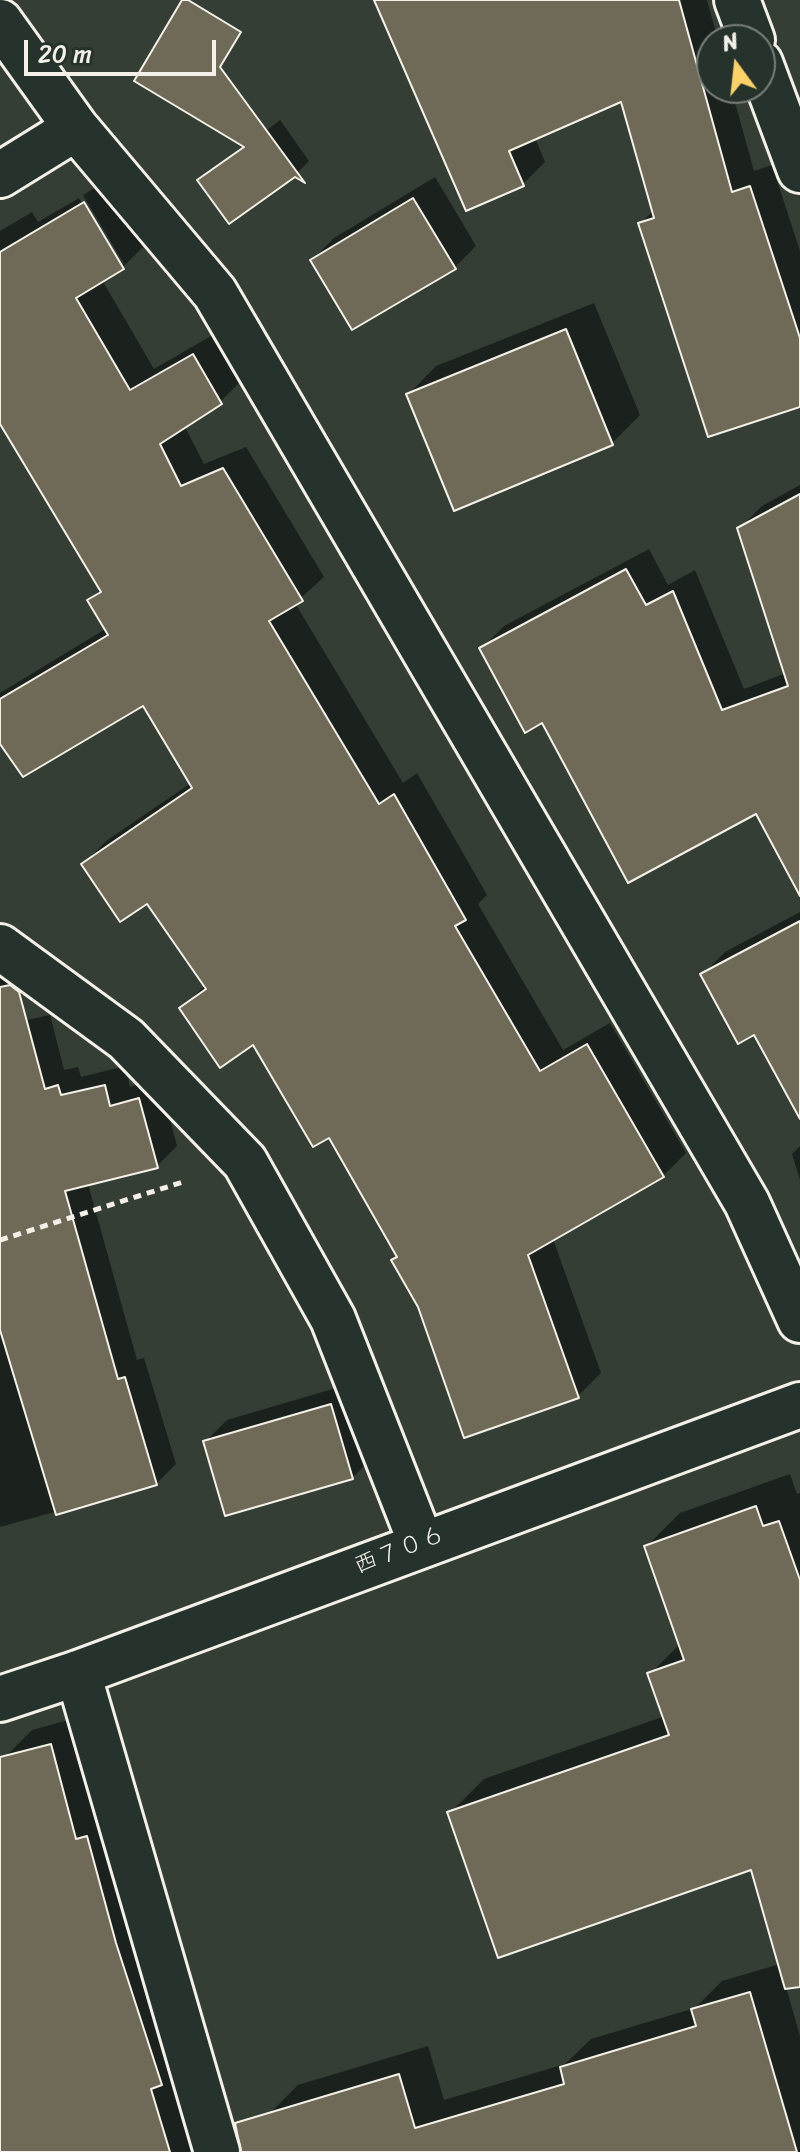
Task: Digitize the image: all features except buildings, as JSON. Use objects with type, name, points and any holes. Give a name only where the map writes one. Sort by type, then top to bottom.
[{"type":"street","points":[[737,0],[746,24]]},
{"type":"street","points":[[0,22],[76,128],[215,293],[747,1203],[800,1320]]},
{"type":"street","points":[[775,104],[800,170]]},
{"type":"street","points":[[0,175],[76,128]]},
{"type":"street","points":[[0,947],[126,1039],[245,1162],[333,1319],[421,1543]]},
{"type":"street","name":"西７０６","points":[[0,1699],[78,1673],[421,1543],[800,1405]]},
{"type":"street","points":[[78,1673],[217,2152]]},
{"type":"path","points":[[0,1240],[245,1162]]}]
